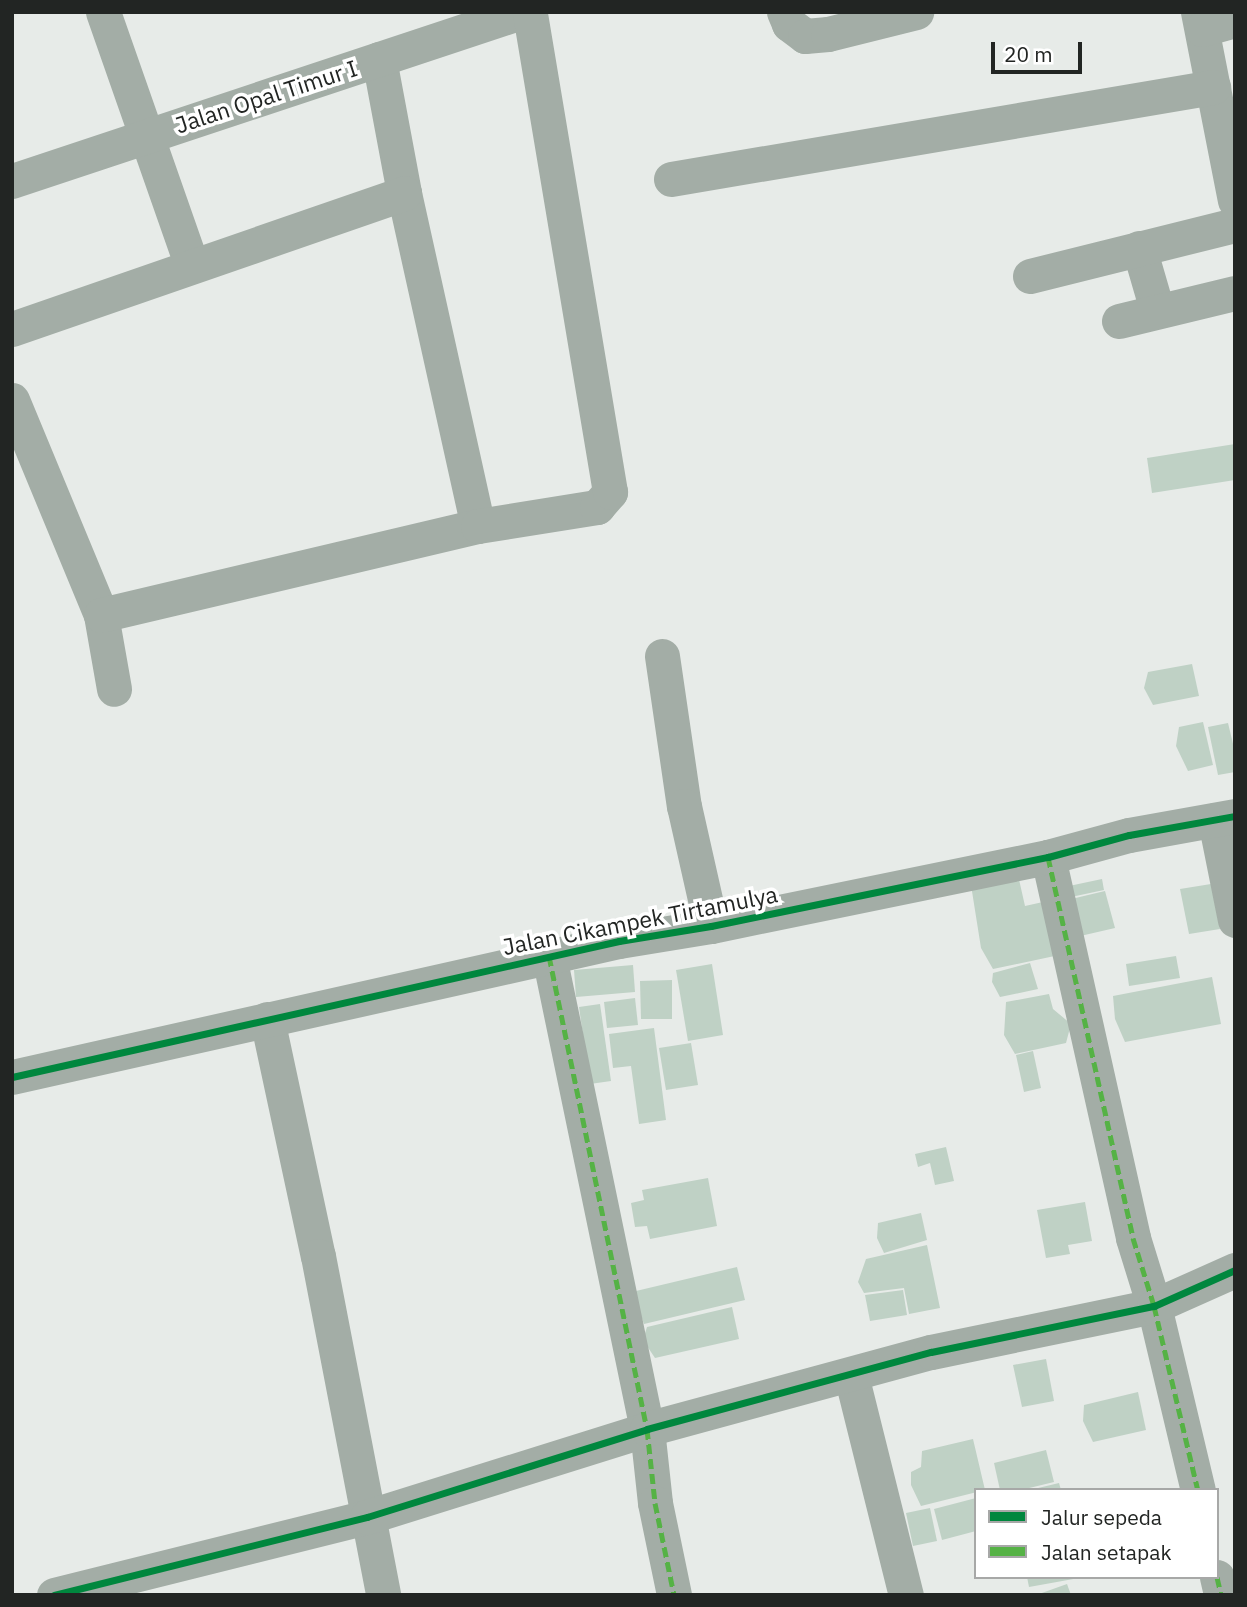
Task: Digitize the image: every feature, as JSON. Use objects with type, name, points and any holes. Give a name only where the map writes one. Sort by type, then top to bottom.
[{"type":"street","points":[[103,12],[192,267]]},
{"type":"street","name":"Jalan Opal Timur I","points":[[12,181],[521,12]]},
{"type":"street","points":[[101,615],[478,526],[597,507],[610,492],[530,12]]},
{"type":"street","points":[[784,12],[789,24],[805,36],[828,34],[916,12]]},
{"type":"street","points":[[1235,20],[1200,20],[1235,200]]},
{"type":"street","points":[[379,58],[404,193],[478,526]]},
{"type":"street","points":[[671,179],[1213,87]]},
{"type":"street","points":[[12,329],[404,193]]},
{"type":"street","points":[[1030,276],[1235,225]]},
{"type":"street","points":[[1139,248],[1157,310]]},
{"type":"street","points":[[1119,321],[1235,293]]},
{"type":"street","points":[[12,400],[101,615],[114,689]]},
{"type":"street","points":[[662,656],[684,806],[711,926]]},
{"type":"street","points":[[1225,818],[1235,920]]},
{"type":"street","name":"Jalan Cikampek Tirtamulya","points":[[12,1077],[267,1019],[388,995],[549,956],[711,926],[1048,857],[1129,835],[1225,818]]},
{"type":"street","points":[[1048,857],[1133,1238],[1154,1306],[1198,1488]]},
{"type":"street","points":[[549,956],[647,1429],[654,1503],[674,1595]]},
{"type":"street","points":[[267,1019],[318,1256],[383,1595]]},
{"type":"street","points":[[54,1595],[367,1517],[647,1429],[986,1339],[1034,1333],[1154,1306],[1235,1270]]},
{"type":"street","points":[[851,1375],[906,1595]]},
{"type":"building","points":[[1235,444],[1235,480],[1152,493],[1147,458]]},
{"type":"building","points":[[1192,664],[1199,696],[1153,705],[1144,688],[1148,672]]},
{"type":"building","points":[[1203,722],[1213,765],[1188,771],[1176,746],[1179,727]]},
{"type":"building","points":[[1228,723],[1235,752],[1235,772],[1218,775],[1208,727]]},
{"type":"building","points":[[1018,875],[1025,906],[1052,900],[1064,954],[993,969],[981,948],[971,885]]},
{"type":"building","points":[[1102,879],[1104,890],[1071,897],[1069,886]]},
{"type":"building","points":[[1211,884],[1220,929],[1189,934],[1180,889]]},
{"type":"building","points":[[1105,891],[1115,928],[1076,937],[1067,900]]},
{"type":"building","points":[[1176,956],[1180,978],[1129,986],[1126,964]]},
{"type":"building","points":[[1030,963],[1038,989],[1000,997],[992,982],[993,973]]},
{"type":"building","points":[[712,964],[723,1035],[688,1041],[676,970]]},
{"type":"building","points":[[633,965],[635,992],[576,997],[574,970]]},
{"type":"building","points":[[1212,977],[1221,1024],[1125,1042],[1115,1019],[1113,996]]},
{"type":"building","points":[[672,980],[672,1019],[641,1019],[640,981]]},
{"type":"building","points":[[1049,994],[1053,1009],[1071,1024],[1066,1043],[1015,1054],[1004,1035],[1006,1002]]},
{"type":"building","points":[[635,998],[638,1025],[607,1028],[604,1002]]},
{"type":"building","points":[[600,1004],[611,1081],[590,1084],[579,1007]]},
{"type":"building","points":[[654,1028],[666,1120],[639,1124],[631,1066],[613,1068],[609,1034]]},
{"type":"building","points":[[691,1043],[698,1085],[666,1090],[659,1048]]},
{"type":"building","points":[[1033,1051],[1041,1088],[1024,1092],[1016,1055]]},
{"type":"building","points":[[946,1147],[954,1181],[935,1185],[930,1163],[918,1167],[915,1154]]},
{"type":"building","points":[[708,1178],[717,1226],[650,1239],[647,1226],[635,1227],[631,1203],[644,1200],[642,1190]]},
{"type":"building","points":[[1085,1202],[1092,1241],[1068,1245],[1070,1254],[1046,1258],[1037,1210]]},
{"type":"building","points":[[921,1213],[927,1240],[884,1253],[877,1238],[878,1223]]},
{"type":"building","points":[[927,1245],[940,1308],[909,1314],[904,1288],[864,1293],[858,1282],[866,1259]]},
{"type":"building","points":[[737,1267],[745,1300],[644,1324],[637,1305],[636,1291]]},
{"type":"building","points":[[903,1290],[907,1315],[870,1321],[865,1295]]},
{"type":"building","points":[[732,1307],[739,1339],[655,1358],[643,1340],[647,1327]]},
{"type":"building","points":[[1046,1359],[1054,1401],[1022,1407],[1013,1365]]},
{"type":"building","points":[[1138,1392],[1146,1430],[1093,1442],[1083,1421],[1084,1405]]},
{"type":"building","points":[[973,1439],[985,1488],[974,1488],[974,1493],[921,1506],[911,1485],[911,1472],[921,1467],[922,1451]]},
{"type":"building","points":[[1046,1450],[1054,1482],[1029,1488],[1000,1488],[994,1463]]},
{"type":"building","points":[[1059,1483],[1060,1488],[1038,1488]]},
{"type":"building","points":[[974,1499],[974,1532],[942,1540],[934,1509]]},
{"type":"building","points":[[930,1508],[937,1541],[913,1546],[906,1513]]},
{"type":"building","points":[[1027,1579],[1073,1579],[1029,1587]]},
{"type":"building","points":[[1067,1584],[1071,1595],[1039,1595],[1039,1594]]},
{"type":"marked path","points":[[1048,857],[1133,1238],[1154,1306],[1198,1488]]},
{"type":"marked path","points":[[549,956],[647,1429],[655,1503],[674,1595]]},
{"type":"marked path","points":[[1217,1579],[1221,1595]]},
{"type":"cycle path","points":[[12,1077],[619,941],[711,926],[1048,857],[1129,835],[1235,816]]},
{"type":"cycle path","points":[[54,1595],[367,1517],[647,1429],[931,1352],[1154,1306],[1235,1270]]}]
